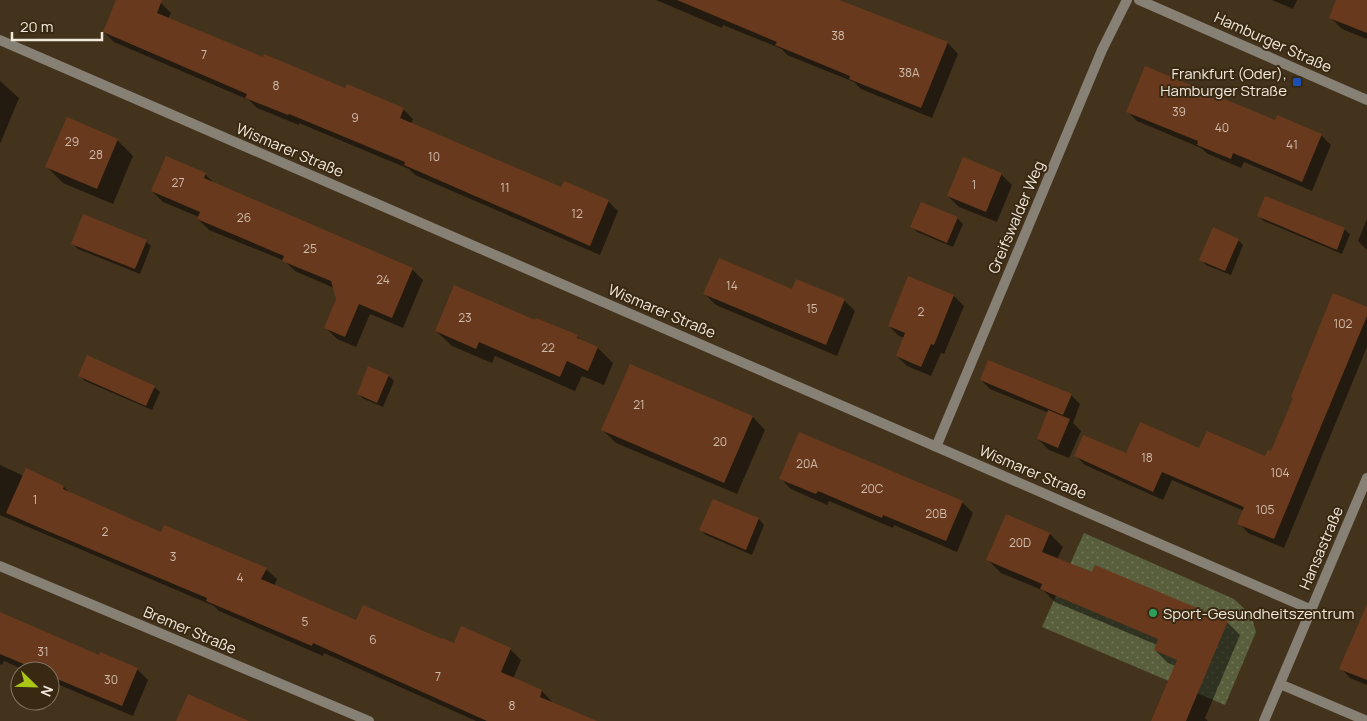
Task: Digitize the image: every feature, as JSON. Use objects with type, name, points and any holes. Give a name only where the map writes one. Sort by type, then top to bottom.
[{"type":"street","name":"Greifswalder Weg","points":[[936,446],[1102,50],[1127,0]]},
{"type":"street","name":"Hamburger Straße","points":[[1138,0],[1367,100]]},
{"type":"street","name":"Wismarer Straße","points":[[0,40],[1312,610]]},
{"type":"street","name":"Hansastraße","points":[[1264,721],[1367,478]]},
{"type":"street","name":"Bremer Straße","points":[[0,566],[369,721]]},
{"type":"street","points":[[1280,684],[1367,721]]},
{"type":"green space","points":[[1084,533],[1234,599],[1251,615],[1256,632],[1225,705],[1042,627]]},
{"type":"building","points":[[116,0],[162,0],[157,13],[263,57],[264,54],[345,88],[347,84],[404,108],[400,118],[561,187],[564,181],[609,200],[590,246],[404,165],[405,162],[245,98],[247,94],[103,32]]},
{"type":"building","points":[[677,0],[839,0],[948,42],[921,108],[849,79],[850,76],[775,45],[777,42]]},
{"type":"building","points":[[1336,0],[1367,0],[1367,33],[1329,18]]},
{"type":"building","points":[[1145,66],[1275,120],[1277,115],[1322,134],[1302,182],[1233,153],[1231,159],[1197,145],[1198,141],[1126,112]]},
{"type":"building","points":[[67,117],[118,139],[97,189],[45,167]]},
{"type":"building","points":[[166,156],[206,173],[204,178],[413,268],[392,318],[359,304],[345,337],[324,328],[336,299],[331,281],[282,261],[284,256],[197,219],[200,212],[151,191]]},
{"type":"building","points":[[963,157],[1002,173],[986,212],[947,196]]},
{"type":"building","points":[[1265,196],[1345,228],[1337,250],[1257,216]]},
{"type":"building","points":[[921,202],[958,217],[947,243],[910,227]]},
{"type":"building","points":[[83,214],[147,240],[135,269],[71,244]]},
{"type":"building","points":[[1213,227],[1239,239],[1225,271],[1199,260]]},
{"type":"building","points":[[719,258],[792,289],[796,279],[845,299],[826,345],[703,294]]},
{"type":"building","points":[[908,276],[954,295],[934,345],[931,344],[921,367],[896,356],[905,333],[888,326]]},
{"type":"building","points":[[454,285],[535,320],[536,318],[578,335],[577,338],[598,347],[588,371],[567,361],[560,377],[479,342],[476,349],[435,331]]},
{"type":"building","points":[[1333,293],[1367,307],[1367,316],[1274,539],[1237,524],[1244,507],[1162,472],[1153,492],[1074,456],[1083,435],[1126,453],[1140,422],[1199,448],[1207,431],[1265,456],[1268,450],[1271,451]]},
{"type":"building","points":[[87,355],[155,386],[146,406],[78,376]]},
{"type":"building","points":[[988,360],[1072,394],[1063,415],[980,380]]},
{"type":"building","points":[[630,364],[753,416],[724,483],[601,430]]},
{"type":"building","points":[[368,366],[389,375],[377,403],[357,394]]},
{"type":"building","points":[[1048,410],[1070,419],[1058,448],[1037,439]]},
{"type":"building","points":[[799,432],[963,501],[946,541],[883,515],[882,518],[818,491],[816,494],[779,479]]},
{"type":"building","points":[[26,468],[64,486],[63,489],[161,532],[164,525],[267,568],[261,579],[356,620],[363,605],[454,643],[461,626],[511,648],[501,672],[542,690],[540,697],[597,721],[487,721],[313,643],[312,646],[206,601],[207,598],[6,513]]},
{"type":"building","points":[[713,499],[759,518],[746,550],[699,530]]},
{"type":"building","points":[[1006,514],[1050,533],[1042,552],[1092,572],[1095,565],[1228,621],[1186,721],[1151,721],[1177,660],[1154,650],[1158,639],[1040,589],[1042,584],[986,560]]},
{"type":"building","points":[[1367,604],[1367,680],[1339,669]]},
{"type":"building","points":[[0,612],[99,655],[100,652],[138,668],[122,706],[60,680],[60,661],[16,661],[0,654]]},
{"type":"building","points":[[188,694],[249,721],[176,721]]},
{"type":"place","name":"Frankfurt (Oder), Hamburger Straße","points":[[1297,82]]},
{"type":"place","name":"Sport-Gesundheitszentrum","points":[[1153,613]]}]
